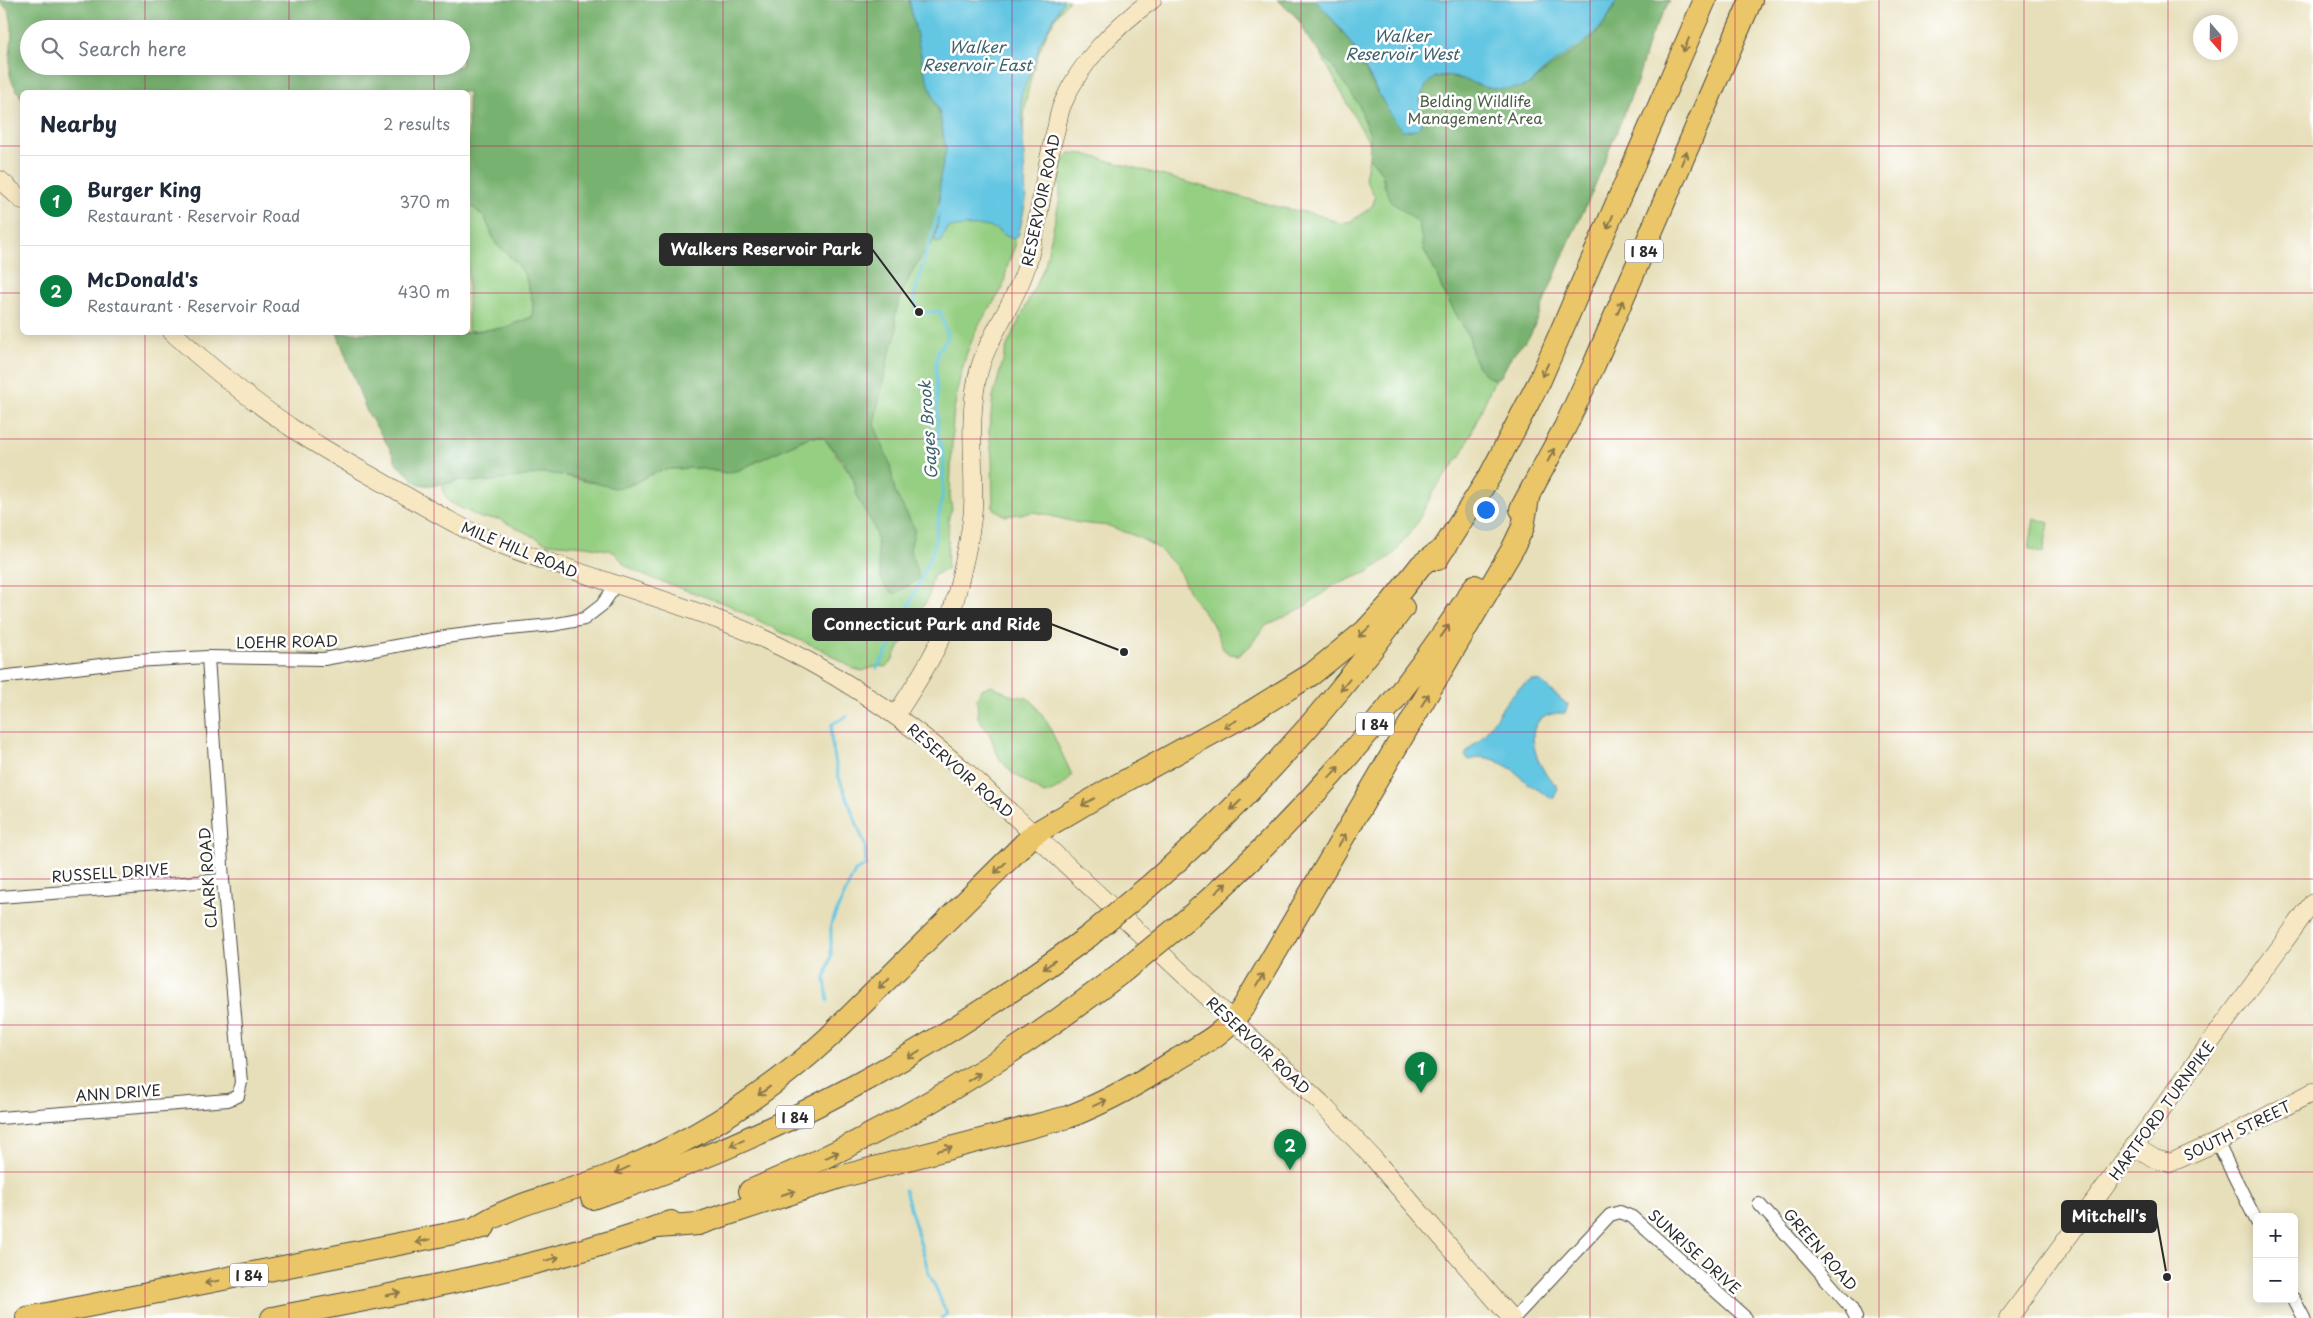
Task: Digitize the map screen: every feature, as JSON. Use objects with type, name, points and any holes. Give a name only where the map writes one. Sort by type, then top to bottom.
[{"type":"highway","name":"I 84","points":[[27,1318],[471,1231],[547,1211],[639,1182],[713,1153],[793,1118],[859,1085],[922,1050],[1015,989],[1088,936],[1148,887],[1226,816],[1311,726],[1369,654],[1446,547],[1508,442],[1548,364],[1705,0]]},
{"type":"highway","name":"I 84","points":[[272,1318],[512,1270],[658,1227],[773,1182],[845,1148],[929,1104],[1021,1046],[1125,970],[1184,921],[1278,832],[1346,759],[1379,719],[1453,620],[1528,498],[1565,427],[1594,365],[1751,0]]},
{"type":"highway","points":[[658,1227],[698,1224],[840,1177],[1068,1117],[1141,1083],[1217,1036],[1233,1021],[1258,984],[1512,550],[1523,526],[1528,498]]},
{"type":"highway","points":[[471,1231],[503,1211],[581,1187],[646,1160],[704,1130],[757,1096],[795,1068],[828,1038],[1034,834],[1105,792],[1249,713],[1312,674],[1365,631],[1391,603],[1421,565],[1446,547]]},
{"type":"main road","name":"RESERVOIR ROAD","points":[[1152,0],[1118,28],[1094,54],[1074,81],[1062,103],[1050,149],[1037,226],[1026,269],[1009,310],[990,344],[977,378],[972,423],[973,509],[971,533],[960,580],[947,626],[922,676],[896,715],[966,771],[1350,1133],[1512,1318]]},
{"type":"main road","points":[[0,180],[20,198]]},
{"type":"main road","name":"MILE HILL ROAD","points":[[175,335],[217,371],[290,427],[338,457],[447,519],[496,542],[616,585],[696,611],[764,639],[832,673],[896,715]]},
{"type":"main road","name":"HARTFORD TURNPIKE","points":[[2010,1318],[2313,902]]},
{"type":"main road","name":"SOUTH STREET","points":[[2134,1146],[2155,1159],[2170,1163],[2217,1142],[2313,1092]]},
{"type":"street","name":"LOEHR ROAD","points":[[0,677],[134,660],[208,657],[324,659],[445,637],[552,625],[584,619],[602,605],[616,585]]},
{"type":"street","name":"CLARK ROAD","points":[[208,657],[223,880],[241,1082],[238,1096]]},
{"type":"street","name":"RUSSELL DRIVE","points":[[0,897],[223,880]]},
{"type":"street","name":"ANN DRIVE","points":[[0,1118],[228,1100],[238,1096]]},
{"type":"street","points":[[2217,1142],[2253,1214]]},
{"type":"street","name":"GREEN ROAD","points":[[1759,1204],[1851,1308],[1856,1318]]},
{"type":"street","name":"SUNRISE DRIVE","points":[[1512,1318],[1610,1215],[1620,1212],[1632,1217],[1746,1318]]},
{"type":"street","points":[[2296,1303],[2304,1318]]},
{"type":"green space","points":[[0,0],[909,0],[925,73],[940,114],[946,150],[940,178],[939,214],[935,239],[914,268],[901,295],[895,316],[897,331],[888,359],[874,424],[890,464],[895,492],[915,529],[910,550],[919,578],[896,594],[884,584],[879,569],[873,526],[858,499],[849,471],[823,437],[809,437],[739,470],[726,473],[698,468],[670,469],[656,472],[628,486],[614,488],[573,477],[545,473],[487,482],[459,480],[432,486],[418,484],[397,464],[389,447],[367,412],[338,335],[409,335],[418,338],[444,335],[470,335],[470,332],[503,328],[532,317],[533,302],[525,275],[517,263],[496,244],[485,218],[470,205],[470,90],[20,90],[20,96],[10,74],[12,25],[6,8],[0,3]]},
{"type":"green space","points":[[843,0],[1069,0],[1045,36],[1035,63],[1028,92],[1025,106],[1015,246],[1007,267],[1003,288],[978,326],[966,355],[958,386],[953,417],[950,496],[952,509],[949,516],[947,569],[933,576],[928,599],[915,618],[891,663],[885,667],[877,666],[862,671],[854,669],[821,649],[783,633],[726,604],[645,576],[625,565],[615,553],[608,550],[586,546],[546,543],[499,519],[481,518],[449,502],[443,492],[443,485],[459,480],[473,482],[545,473],[559,474],[587,482],[628,486],[656,472],[670,469],[698,468],[726,473],[739,470],[809,437],[823,437],[853,477],[858,497]]},
{"type":"green space","name":"Belding Wildlife Management Area","points":[[1278,0],[1315,0],[1318,2],[1351,43],[1378,94],[1398,124],[1423,116],[1421,106],[1422,95],[1426,85],[1434,78],[1447,76],[1468,80],[1531,84],[1589,40],[1606,22],[1617,0],[1670,0],[1650,37],[1637,82],[1530,336],[1511,357],[1501,376],[1495,379],[1488,377],[1478,367],[1472,354],[1470,339],[1442,289],[1424,250],[1418,222],[1389,200],[1382,173],[1369,157],[1370,136],[1359,105],[1331,64],[1311,43],[1298,18]]},
{"type":"green space","points":[[1283,0],[1641,0],[1424,250],[1442,289],[1470,339],[1472,354],[1488,377],[1495,379],[1462,454],[1434,490],[1417,523],[1394,554],[1368,572],[1333,586],[1302,608],[1269,624],[1263,628],[1250,646],[1238,655],[1230,654],[1224,650],[1212,623],[1190,594],[1177,567],[1158,548],[1138,537],[1109,526],[1079,523],[1035,512],[1005,516],[993,508],[992,457],[989,432],[993,397],[1007,346],[1045,265],[1060,198],[1060,165],[1070,153],[1084,154],[1278,207],[1315,214],[1340,223],[1351,221],[1369,209],[1373,204],[1375,197],[1365,178],[1369,157],[1382,173],[1384,187],[1413,216],[1363,132],[1312,38]]},
{"type":"green space","points":[[470,205],[485,218],[496,244],[517,263],[525,275],[533,302],[532,317],[503,328],[470,331]]},
{"type":"green space","points":[[409,335],[440,335],[418,338]]},
{"type":"green space","points":[[2034,518],[2049,523],[2043,554],[2029,549]]},
{"type":"green space","points":[[992,685],[1009,695],[1027,698],[1033,702],[1048,724],[1072,775],[1067,782],[1044,794],[1011,772],[999,758],[990,735],[978,717],[977,699],[981,689]]},
{"type":"water","name":"Walker Reservoir East","points":[[909,0],[1064,0],[1039,45],[1037,56],[1021,95],[1026,200],[1019,234],[1015,239],[993,228],[964,226],[948,228],[940,242],[937,243],[935,239],[939,214],[940,178],[946,150],[940,114],[925,73]]},
{"type":"water","name":"Walker Reservoir West","points":[[1315,0],[1617,0],[1609,15],[1593,35],[1553,63],[1531,83],[1523,87],[1495,89],[1453,76],[1447,75],[1434,78],[1426,86],[1421,97],[1421,124],[1415,129],[1402,130],[1381,98],[1350,42]]},
{"type":"water","points":[[1532,680],[1540,681],[1568,705],[1565,713],[1551,714],[1542,719],[1536,725],[1533,734],[1536,754],[1540,764],[1558,789],[1554,798],[1527,783],[1512,769],[1495,760],[1483,757],[1469,760],[1465,756],[1470,748],[1483,736],[1516,691]]},
{"type":"waterway","name":"Gages Brook","points":[[877,668],[894,640],[933,551],[943,491],[944,458],[938,436],[936,364],[938,351],[948,337],[940,311],[923,313],[917,310],[914,296],[940,206]]},
{"type":"waterway","name":"Gages Brook","points":[[828,1001],[825,979],[831,956],[831,924],[855,871],[866,866],[865,845],[838,775],[831,738],[832,724],[847,716]]},
{"type":"waterway","name":"Gages Brook","points":[[905,1190],[929,1273],[947,1314],[942,1318]]},
{"type":"place","name":"Walkers Reservoir Park","points":[[919,312]]},
{"type":"place","name":"Connecticut Park and Ride","points":[[1124,652]]},
{"type":"place","name":"Burger King","points":[[1421,1093]]},
{"type":"place","name":"McDonald's","points":[[1290,1170]]},
{"type":"place","name":"Mitchell's","points":[[2167,1277]]}]
